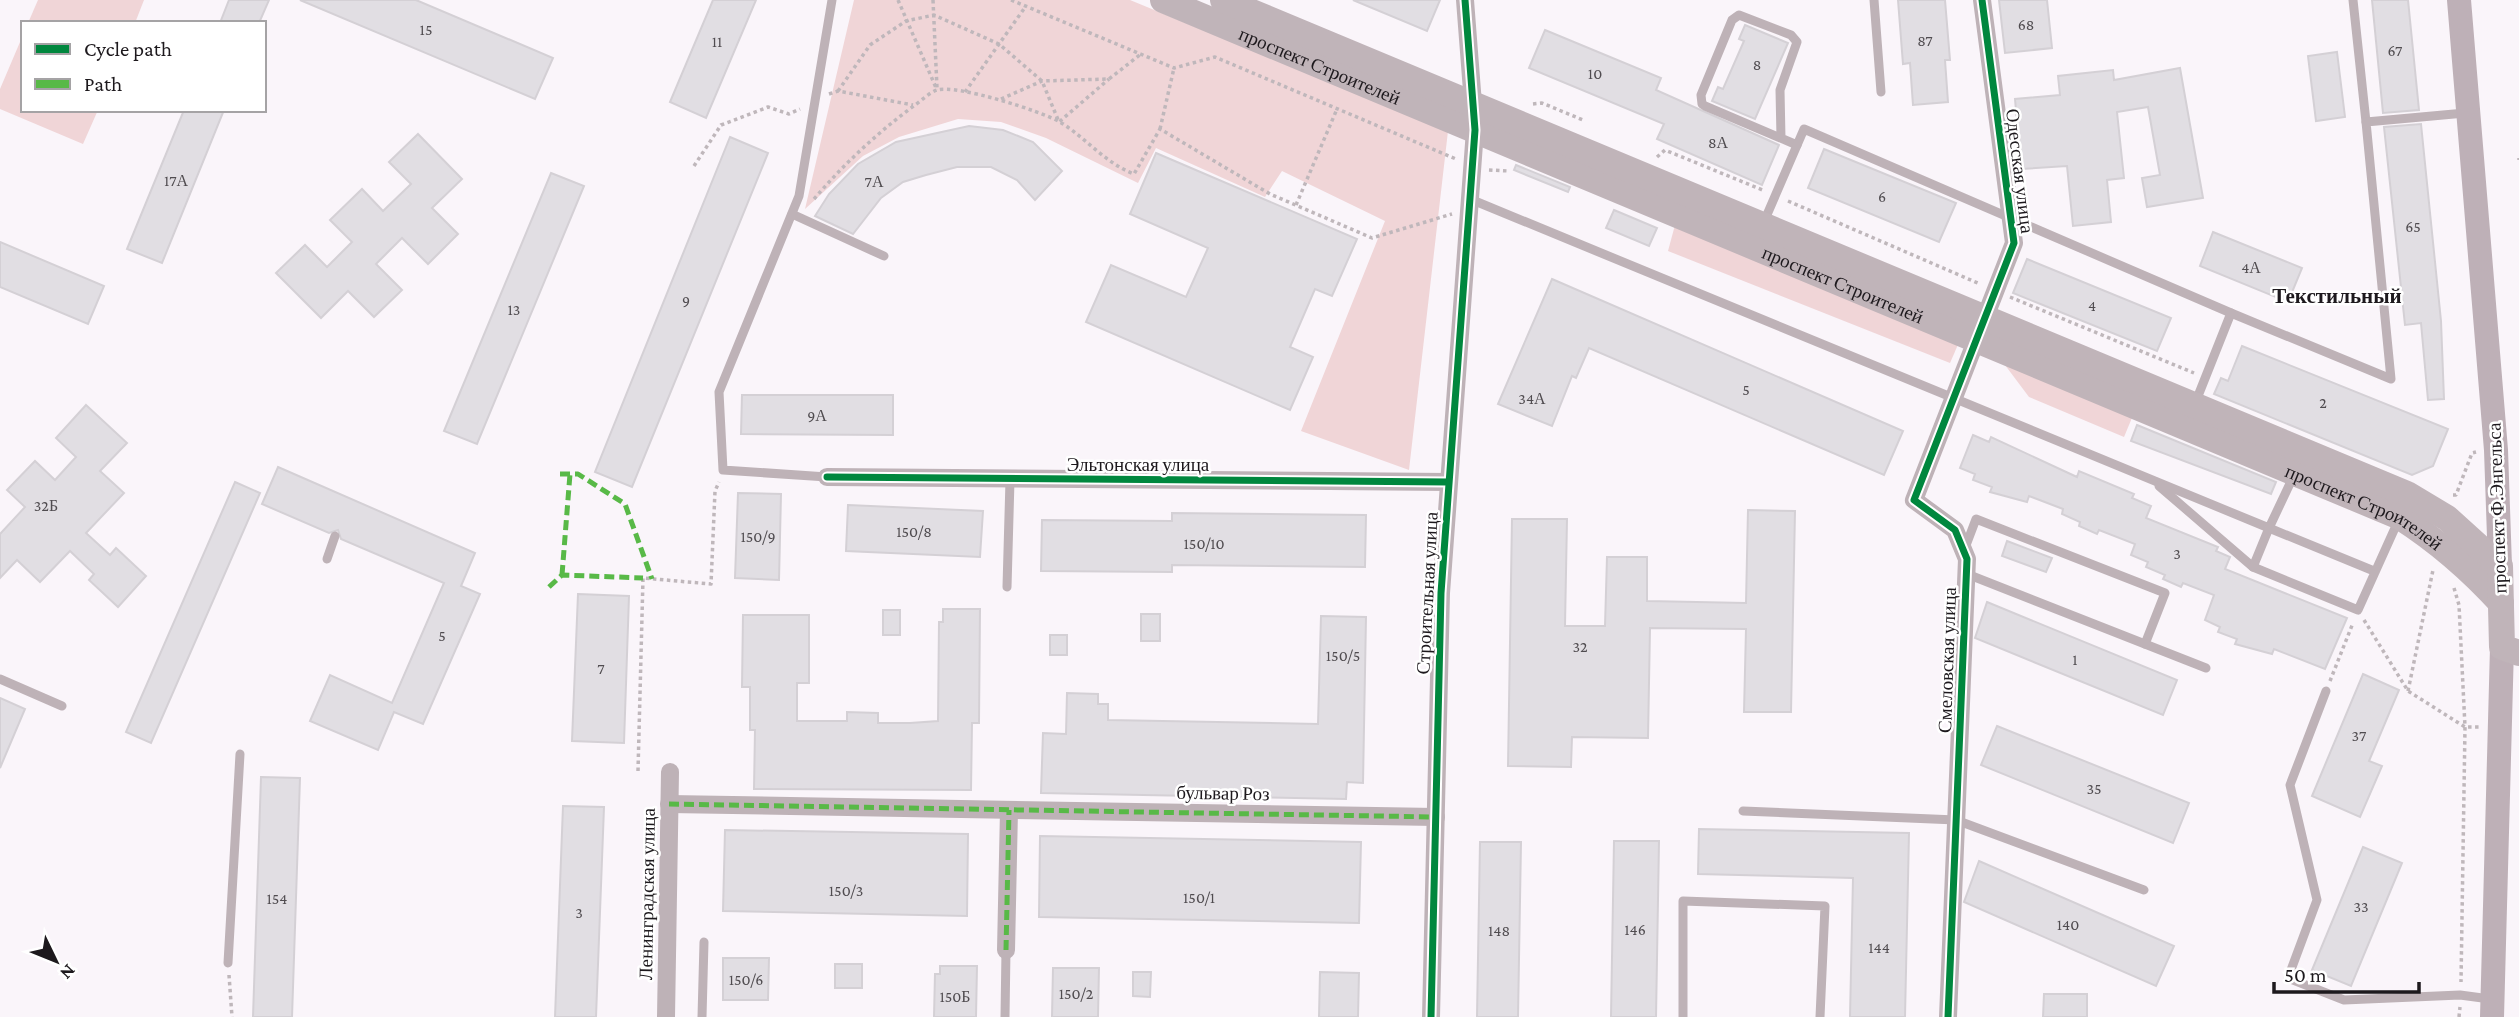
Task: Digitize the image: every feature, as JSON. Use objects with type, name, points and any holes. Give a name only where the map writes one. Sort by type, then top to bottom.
[{"type":"main road","name":"проспект Строителей","points":[[1163,0],[1762,225],[2295,473],[2399,517],[2439,541],[2468,567],[2501,603]]},
{"type":"main road","name":"проспект Строителей","points":[[1223,0],[1474,117],[1981,329],[2194,405],[2407,494],[2448,518],[2500,566]]},
{"type":"main road","name":"проспект Ф.Энгельса","points":[[2500,566],[2501,603],[2511,650]]},
{"type":"street","name":"Строительная улица","points":[[1432,1017],[1441,593],[1474,117],[1465,0]]},
{"type":"street","name":"Одесская улица","points":[[1981,329],[2014,243],[1982,0]]},
{"type":"street","name":"проспект Ф.Энгельса","points":[[2459,0],[2496,450],[2500,566]]},
{"type":"street","points":[[1965,549],[1955,530],[1914,500],[1981,329]]},
{"type":"street","name":"Эльтонская улица","points":[[827,477],[1448,482]]},
{"type":"street","name":"Смеловская улица","points":[[1948,1017],[1967,574],[1965,549]]},
{"type":"street","name":"проспект Ф.Энгельса","points":[[2492,1008],[2500,727],[2511,650]]},
{"type":"street","name":"Ленинградская улица","points":[[666,1017],[670,772]]},
{"type":"street","name":"бульвар Роз","points":[[669,804],[1436,817]]},
{"type":"street","points":[[1006,950],[1009,810]]},
{"type":"lane","points":[[827,477],[723,470],[719,392],[799,196],[818,99],[832,0]]},
{"type":"lane","points":[[1874,0],[1881,92]]},
{"type":"lane","points":[[1762,225],[1804,129],[2391,379],[2353,0]]},
{"type":"lane","points":[[1781,138],[1780,90],[1797,42],[1791,35],[1739,15],[1732,20],[1700,99],[1704,106],[1797,145]]},
{"type":"lane","points":[[2366,122],[2467,113]]},
{"type":"lane","points":[[1470,199],[2374,571]]},
{"type":"lane","points":[[792,214],[884,256]]},
{"type":"lane","points":[[2194,405],[2231,313]]},
{"type":"lane","points":[[2253,567],[2295,473]]},
{"type":"lane","points":[[2151,479],[2253,567],[2358,610],[2399,517]]},
{"type":"lane","points":[[1007,587],[1010,480]]},
{"type":"lane","points":[[1965,549],[1976,519],[2165,593],[2145,644]]},
{"type":"lane","points":[[327,559],[335,536]]},
{"type":"lane","points":[[1967,574],[2206,668]]},
{"type":"lane","points":[[0,679],[62,706]]},
{"type":"lane","points":[[2326,691],[2290,785],[2316,900],[2288,978],[2344,1000],[2460,995],[2492,1008]]},
{"type":"lane","points":[[228,962],[240,754]]},
{"type":"lane","points":[[1743,811],[1956,820],[2144,890]]},
{"type":"lane","points":[[1683,1017],[1683,901],[1825,906],[1820,1017]]},
{"type":"lane","points":[[702,1017],[704,942]]},
{"type":"lane","points":[[1005,1017],[1006,950]]},
{"type":"path","points":[[898,0],[937,90]]},
{"type":"path","points":[[933,0],[937,90]]},
{"type":"path","points":[[1011,0],[1174,68],[1214,57],[1457,160]]},
{"type":"path","points":[[965,92],[1026,6]]},
{"type":"path","points":[[838,91],[870,45],[906,21],[934,15],[999,44],[1042,81],[1059,122]]},
{"type":"path","points":[[1059,122],[1142,54]]},
{"type":"path","points":[[813,200],[843,164],[892,122],[937,90],[965,92],[999,100],[1059,122],[1120,169],[1134,174],[1160,129],[1174,68]]},
{"type":"path","points":[[999,100],[1042,81],[1109,79]]},
{"type":"path","points":[[1542,103],[1584,120]]},
{"type":"path","points":[[1296,205],[1337,109]]},
{"type":"path","points":[[694,166],[721,125]]},
{"type":"path","points":[[1160,129],[1270,194],[1373,238],[1453,214]]},
{"type":"path","points":[[638,771],[643,578],[710,584],[715,491],[723,470]]},
{"type":"path","points":[[2408,691],[2439,541]]},
{"type":"path","points":[[2451,579],[2459,605],[2465,727],[2459,1017]]},
{"type":"path","points":[[2358,610],[2408,691],[2465,727],[2500,727]]},
{"type":"path","points":[[2326,691],[2358,610]]},
{"type":"path","points":[[228,962],[232,1017]]},
{"type":"shaded area","points":[[38,0],[144,0],[136,21],[29,21]]},
{"type":"shaded area","points":[[854,0],[1130,0],[1448,131],[1409,470],[1301,431],[1385,221],[1282,171],[1265,197],[1156,148],[1138,183],[1046,138],[1001,122],[958,119],[899,137],[863,156],[805,209]]},
{"type":"shaded area","points":[[21,40],[21,112],[97,112],[83,144],[0,109],[0,89]]},
{"type":"shaded area","points":[[1675,225],[1960,340],[1950,363],[1668,251]]},
{"type":"shaded area","points":[[1999,357],[2134,413],[2124,437],[2029,397]]},
{"type":"building","points":[[229,0],[269,0],[260,21],[221,21]]},
{"type":"building","points":[[300,0],[416,0],[553,58],[535,99]]},
{"type":"building","points":[[713,0],[756,0],[706,118],[670,102]]},
{"type":"building","points":[[1353,0],[1440,0],[1427,31]]},
{"type":"building","points":[[1898,0],[1945,0],[1950,60],[1945,60],[1948,102],[1913,105],[1910,63],[1903,64]]},
{"type":"building","points":[[1999,0],[2047,0],[2052,48],[2005,53]]},
{"type":"building","points":[[2372,0],[2408,0],[2419,110],[2383,113]]},
{"type":"building","points":[[1745,25],[1788,43],[1755,119],[1712,101],[1718,87],[1723,89],[1744,41],[1739,39]]},
{"type":"building","points":[[1545,30],[1661,78],[1656,90],[1779,145],[1762,185],[1657,139],[1664,124],[1529,68]]},
{"type":"building","points":[[2337,52],[2345,117],[2316,121],[2308,56]]},
{"type":"building","points":[[2180,68],[2203,198],[2147,207],[2142,178],[2160,175],[2148,107],[2117,112],[2124,178],[2107,180],[2111,222],[2073,226],[2067,166],[2021,169],[2015,99],[2060,95],[2058,76],[2113,70],[2114,80]]},
{"type":"building","points":[[183,112],[223,112],[162,263],[127,249]]},
{"type":"building","points":[[2421,124],[2441,321],[2444,399],[2428,400],[2421,323],[2405,325],[2384,127]]},
{"type":"building","points":[[969,126],[1003,130],[1033,142],[1062,171],[1035,200],[1017,180],[991,167],[957,167],[926,175],[903,182],[881,198],[853,234],[815,216],[829,194],[858,164],[896,142]]},
{"type":"building","points":[[418,134],[462,179],[432,208],[458,234],[428,264],[402,238],[376,264],[402,290],[374,317],[348,291],[321,318],[276,273],[305,245],[327,267],[352,242],[330,220],[362,189],[383,211],[411,184],[389,162]]},
{"type":"building","points":[[730,137],[768,153],[632,487],[595,472]]},
{"type":"building","points":[[1824,149],[1956,203],[1939,242],[1808,188]]},
{"type":"building","points":[[1156,153],[1357,239],[1332,296],[1315,289],[1290,347],[1313,357],[1290,410],[1086,322],[1111,265],[1186,297],[1208,248],[1130,214]]},
{"type":"building","points":[[1516,165],[1570,187],[1568,192],[1514,170]]},
{"type":"building","points":[[551,173],[584,186],[477,444],[444,431]]},
{"type":"building","points":[[1614,210],[1657,228],[1649,246],[1606,228]]},
{"type":"building","points":[[2213,232],[2302,268],[2288,302],[2200,266]]},
{"type":"building","points":[[0,242],[104,286],[88,324],[0,287]]},
{"type":"building","points":[[2027,259],[2171,318],[2157,351],[2013,293]]},
{"type":"building","points":[[1552,279],[1903,431],[1884,475],[1589,348],[1576,378],[1572,376],[1552,426],[1498,404]]},
{"type":"building","points":[[2242,346],[2448,429],[2433,466],[2412,475],[2214,394],[2221,378],[2228,381]]},
{"type":"building","points":[[742,395],[893,395],[893,435],[741,434]]},
{"type":"building","points":[[86,405],[127,443],[100,471],[124,493],[86,533],[110,555],[116,548],[146,576],[118,607],[89,580],[94,574],[70,551],[40,582],[17,560],[0,578],[0,534],[25,507],[7,490],[35,461],[55,480],[76,457],[56,438]]},
{"type":"building","points":[[2137,425],[2276,482],[2271,494],[2131,441]]},
{"type":"building","points":[[1973,435],[1989,442],[1991,437],[2077,477],[2079,471],[2134,494],[2132,498],[2151,506],[2146,518],[2218,547],[2216,551],[2230,557],[2225,569],[2347,618],[2325,669],[2274,649],[2272,654],[2235,644],[2237,639],[2218,632],[2220,627],[2205,620],[2214,595],[2183,583],[2181,587],[2163,579],[2165,575],[2146,567],[2148,562],[2131,555],[2135,544],[2099,530],[2097,534],[2079,526],[2080,522],[2062,514],[2063,509],[2029,496],[2027,502],[1990,492],[1992,487],[1973,480],[1975,474],[1960,468]]},
{"type":"building","points":[[278,467],[475,553],[461,586],[480,594],[423,724],[394,712],[378,750],[310,721],[330,675],[392,703],[444,583],[341,539],[338,530],[329,533],[262,504]]},
{"type":"building","points":[[235,482],[260,493],[151,743],[126,732]]},
{"type":"building","points":[[738,493],[781,494],[779,580],[735,578]]},
{"type":"building","points":[[848,505],[983,511],[980,557],[846,551]]},
{"type":"building","points":[[1748,510],[1795,511],[1791,712],[1744,712],[1746,629],[1650,628],[1648,738],[1572,737],[1571,767],[1508,766],[1512,519],[1567,519],[1565,626],[1605,626],[1607,557],[1647,557],[1647,601],[1746,603]]},
{"type":"building","points":[[1172,513],[1366,515],[1365,567],[1172,565],[1172,572],[1041,571],[1042,520],[1172,521]]},
{"type":"building","points":[[2007,541],[2052,558],[2046,572],[2002,556]]},
{"type":"building","points":[[578,594],[629,596],[624,743],[572,741]]},
{"type":"building","points":[[1987,602],[2177,680],[2163,715],[1975,638]]},
{"type":"building","points":[[943,609],[980,609],[979,723],[972,723],[971,790],[754,789],[755,730],[750,730],[750,687],[742,687],[743,615],[809,615],[809,683],[797,683],[797,721],[847,721],[847,712],[878,713],[878,723],[910,723],[938,721],[939,622],[943,622]]},
{"type":"building","points":[[883,610],[900,610],[900,635],[883,635]]},
{"type":"building","points":[[1141,614],[1160,614],[1160,641],[1141,641]]},
{"type":"building","points":[[1321,616],[1366,617],[1363,783],[1347,782],[1346,799],[1041,793],[1043,733],[1066,734],[1067,693],[1098,694],[1098,704],[1108,704],[1108,720],[1318,724]]},
{"type":"building","points":[[1050,635],[1067,635],[1067,655],[1050,655]]},
{"type":"building","points":[[2363,674],[2399,690],[2369,761],[2382,766],[2360,817],[2312,796]]},
{"type":"building","points":[[0,698],[25,709],[0,768]]},
{"type":"building","points":[[1997,726],[2189,803],[2173,843],[1981,765]]},
{"type":"building","points":[[261,777],[300,778],[292,1017],[253,1017]]},
{"type":"building","points":[[563,806],[604,807],[596,1017],[555,1017]]},
{"type":"building","points":[[1699,829],[1909,833],[1905,1017],[1850,1017],[1853,878],[1698,874]]},
{"type":"building","points":[[725,830],[968,834],[967,916],[723,911]]},
{"type":"building","points":[[1040,836],[1361,842],[1359,923],[1039,917]]},
{"type":"building","points":[[1614,841],[1659,841],[1656,1017],[1611,1017]]},
{"type":"building","points":[[1480,842],[1521,842],[1518,1017],[1477,1017]]},
{"type":"building","points":[[2363,847],[2402,863],[2351,986],[2312,970]]},
{"type":"building","points":[[1979,861],[2174,946],[2156,986],[1964,902]]},
{"type":"building","points":[[723,958],[769,958],[768,1000],[723,1000]]},
{"type":"building","points":[[835,964],[862,964],[862,988],[835,988]]},
{"type":"building","points":[[940,966],[977,966],[976,1017],[934,1017],[935,974],[940,974]]},
{"type":"building","points":[[1053,968],[1099,968],[1098,1017],[1052,1017]]},
{"type":"building","points":[[1133,972],[1151,972],[1150,997],[1133,996]]},
{"type":"building","points":[[1320,972],[1359,973],[1358,1017],[1319,1017]]},
{"type":"building","points":[[2044,994],[2087,994],[2087,1017],[2043,1017]]},
{"type":"marked path","points":[[560,474],[578,474],[625,504],[652,579]]},
{"type":"marked path","points":[[562,575],[570,474]]},
{"type":"marked path","points":[[549,587],[562,575],[643,578]]},
{"type":"marked path","points":[[669,804],[1436,817]]},
{"type":"marked path","points":[[1006,950],[1009,810]]},
{"type":"cycle path","points":[[1431,1017],[1441,593],[1475,130],[1465,0]]},
{"type":"cycle path","points":[[1948,1017],[1967,559],[1955,530],[1914,500],[2014,243],[1982,0]]},
{"type":"cycle path","points":[[827,477],[1448,482]]},
{"type":"district","name":"Текстильный","points":[[2337,296]]}]
